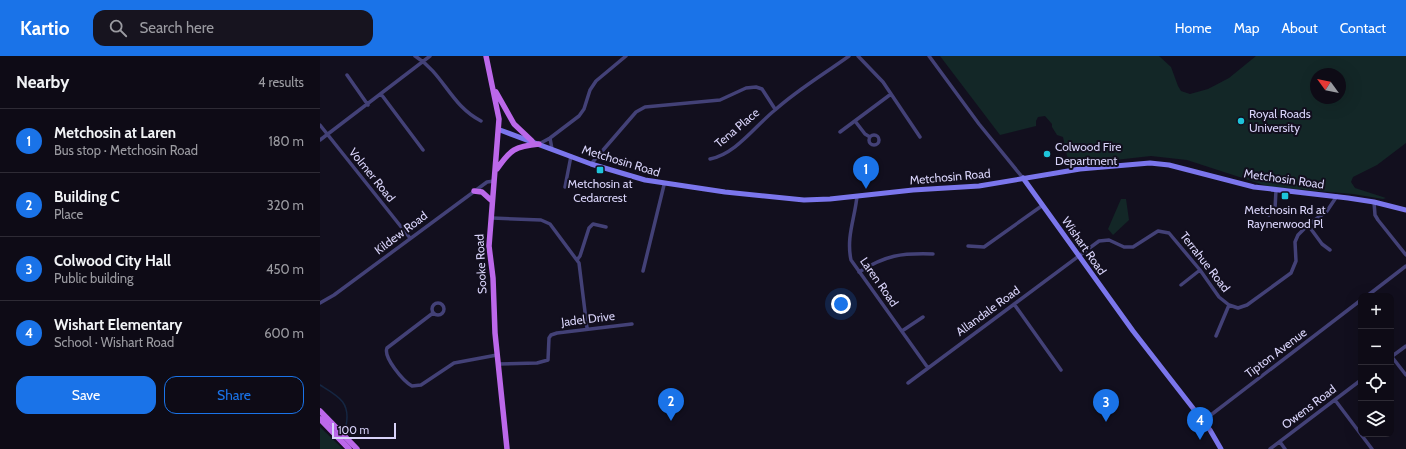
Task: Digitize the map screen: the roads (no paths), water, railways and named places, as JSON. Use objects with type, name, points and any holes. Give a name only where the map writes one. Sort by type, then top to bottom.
[{"type":"main road","name":"Sooke Road","points":[[486,56],[497,106],[500,130],[492,201],[490,246],[497,355],[507,449]]},
{"type":"main road","points":[[492,84],[514,124],[532,141]]},
{"type":"main road","name":"Metchosin Road","points":[[500,130],[591,164],[628,176],[664,185],[804,200],[912,190],[979,186],[1080,169],[1150,163],[1169,165],[1233,182],[1276,190],[1337,196],[1374,202],[1406,210]]},
{"type":"main road","points":[[495,171],[514,149],[539,144]]},
{"type":"main road","name":"Wishart Road","points":[[1023,178],[1129,325],[1216,438],[1221,449]]},
{"type":"main road","points":[[474,191],[482,192],[492,201]]},
{"type":"main road","points":[[320,411],[357,449]]},
{"type":"main road","points":[[320,419],[349,449]]},
{"type":"street","points":[[415,56],[423,61],[438,76],[462,108],[481,121]]},
{"type":"street","points":[[320,140],[368,105],[430,56]]},
{"type":"street","points":[[539,144],[550,138],[579,116],[584,109],[590,90],[596,80],[619,58],[626,56]]},
{"type":"street","name":"Tena Place","points":[[710,159],[719,157],[736,145],[775,109],[849,56]]},
{"type":"street","points":[[858,56],[883,82],[920,137]]},
{"type":"street","name":"Wishart Road","points":[[930,56],[979,124],[1023,178]]},
{"type":"street","points":[[347,75],[368,105]]},
{"type":"street","points":[[591,164],[636,112],[644,107],[720,100],[746,88],[756,87],[762,89],[775,109]]},
{"type":"street","points":[[382,94],[423,150]]},
{"type":"street","points":[[840,132],[891,94]]},
{"type":"street","points":[[855,121],[865,134],[870,137]]},
{"type":"street","name":"Volmer Road","points":[[320,125],[410,238]]},
{"type":"street","points":[[550,138],[552,149]]},
{"type":"street","points":[[565,187],[571,156]]},
{"type":"street","name":"Kildew Road","points":[[320,303],[486,182],[494,181]]},
{"type":"street","points":[[643,271],[664,185]]},
{"type":"street","points":[[1269,215],[1275,208],[1276,190]]},
{"type":"street","name":"Laren Road","points":[[857,196],[849,235],[851,260],[928,368]]},
{"type":"street","name":"Terrahue Road","points":[[1080,256],[1099,241],[1110,240],[1124,247],[1133,247],[1158,232],[1169,233],[1200,270],[1219,297],[1229,305],[1238,308],[1247,305],[1291,273],[1296,261],[1295,242],[1298,235],[1308,225],[1327,211],[1337,196]]},
{"type":"street","points":[[1374,202],[1375,215],[1378,220],[1406,255]]},
{"type":"street","points":[[968,246],[984,246],[1042,205]]},
{"type":"street","points":[[492,218],[547,221],[577,260],[580,267],[587,328]]},
{"type":"street","points":[[577,260],[582,252],[589,228],[593,224],[606,227]]},
{"type":"street","points":[[1308,225],[1322,244],[1330,250]]},
{"type":"street","points":[[859,272],[876,261],[891,256],[904,254],[933,254]]},
{"type":"street","name":"Allandale Road","points":[[908,383],[1080,256]]},
{"type":"street","points":[[1371,293],[1406,266]]},
{"type":"street","points":[[1180,286],[1200,270]]},
{"type":"street","name":"Tipton Avenue","points":[[1203,421],[1358,302]]},
{"type":"street","points":[[1014,304],[1061,370]]},
{"type":"street","points":[[1216,336],[1229,305]]},
{"type":"street","points":[[433,313],[387,348],[386,356],[406,383],[412,386],[417,386],[454,363],[497,355]]},
{"type":"street","points":[[902,331],[923,317]]},
{"type":"street","name":"Jadel Drive","points":[[498,364],[543,362],[548,360],[548,338],[551,334],[587,328],[632,324]]},
{"type":"street","points":[[1394,355],[1406,346]]},
{"type":"street","points":[[1394,360],[1406,375]]},
{"type":"street","name":"Owens Road","points":[[1270,449],[1358,382]]},
{"type":"street","points":[[1335,400],[1372,449]]},
{"type":"street","points":[[1280,442],[1285,449]]},
{"type":"waterway","points":[[320,385],[337,396],[345,405],[347,411],[346,426]]},
{"type":"place","name":"Royal Roads University","points":[[1241,121]]},
{"type":"place","name":"Colwood Fire Department","points":[[1047,154]]},
{"type":"place","name":"Metchosin at Cedarcrest","points":[[600,170]]},
{"type":"place","name":"Metchosin at Laren","points":[[866,189]]},
{"type":"place","name":"Metchosin Rd at Raynerwood Pl","points":[[1285,196]]},
{"type":"place","name":"Building C","points":[[671,421]]},
{"type":"place","name":"Colwood City Hall","points":[[1106,422]]},
{"type":"place","name":"Wishart Elementary","points":[[1200,440]]}]
